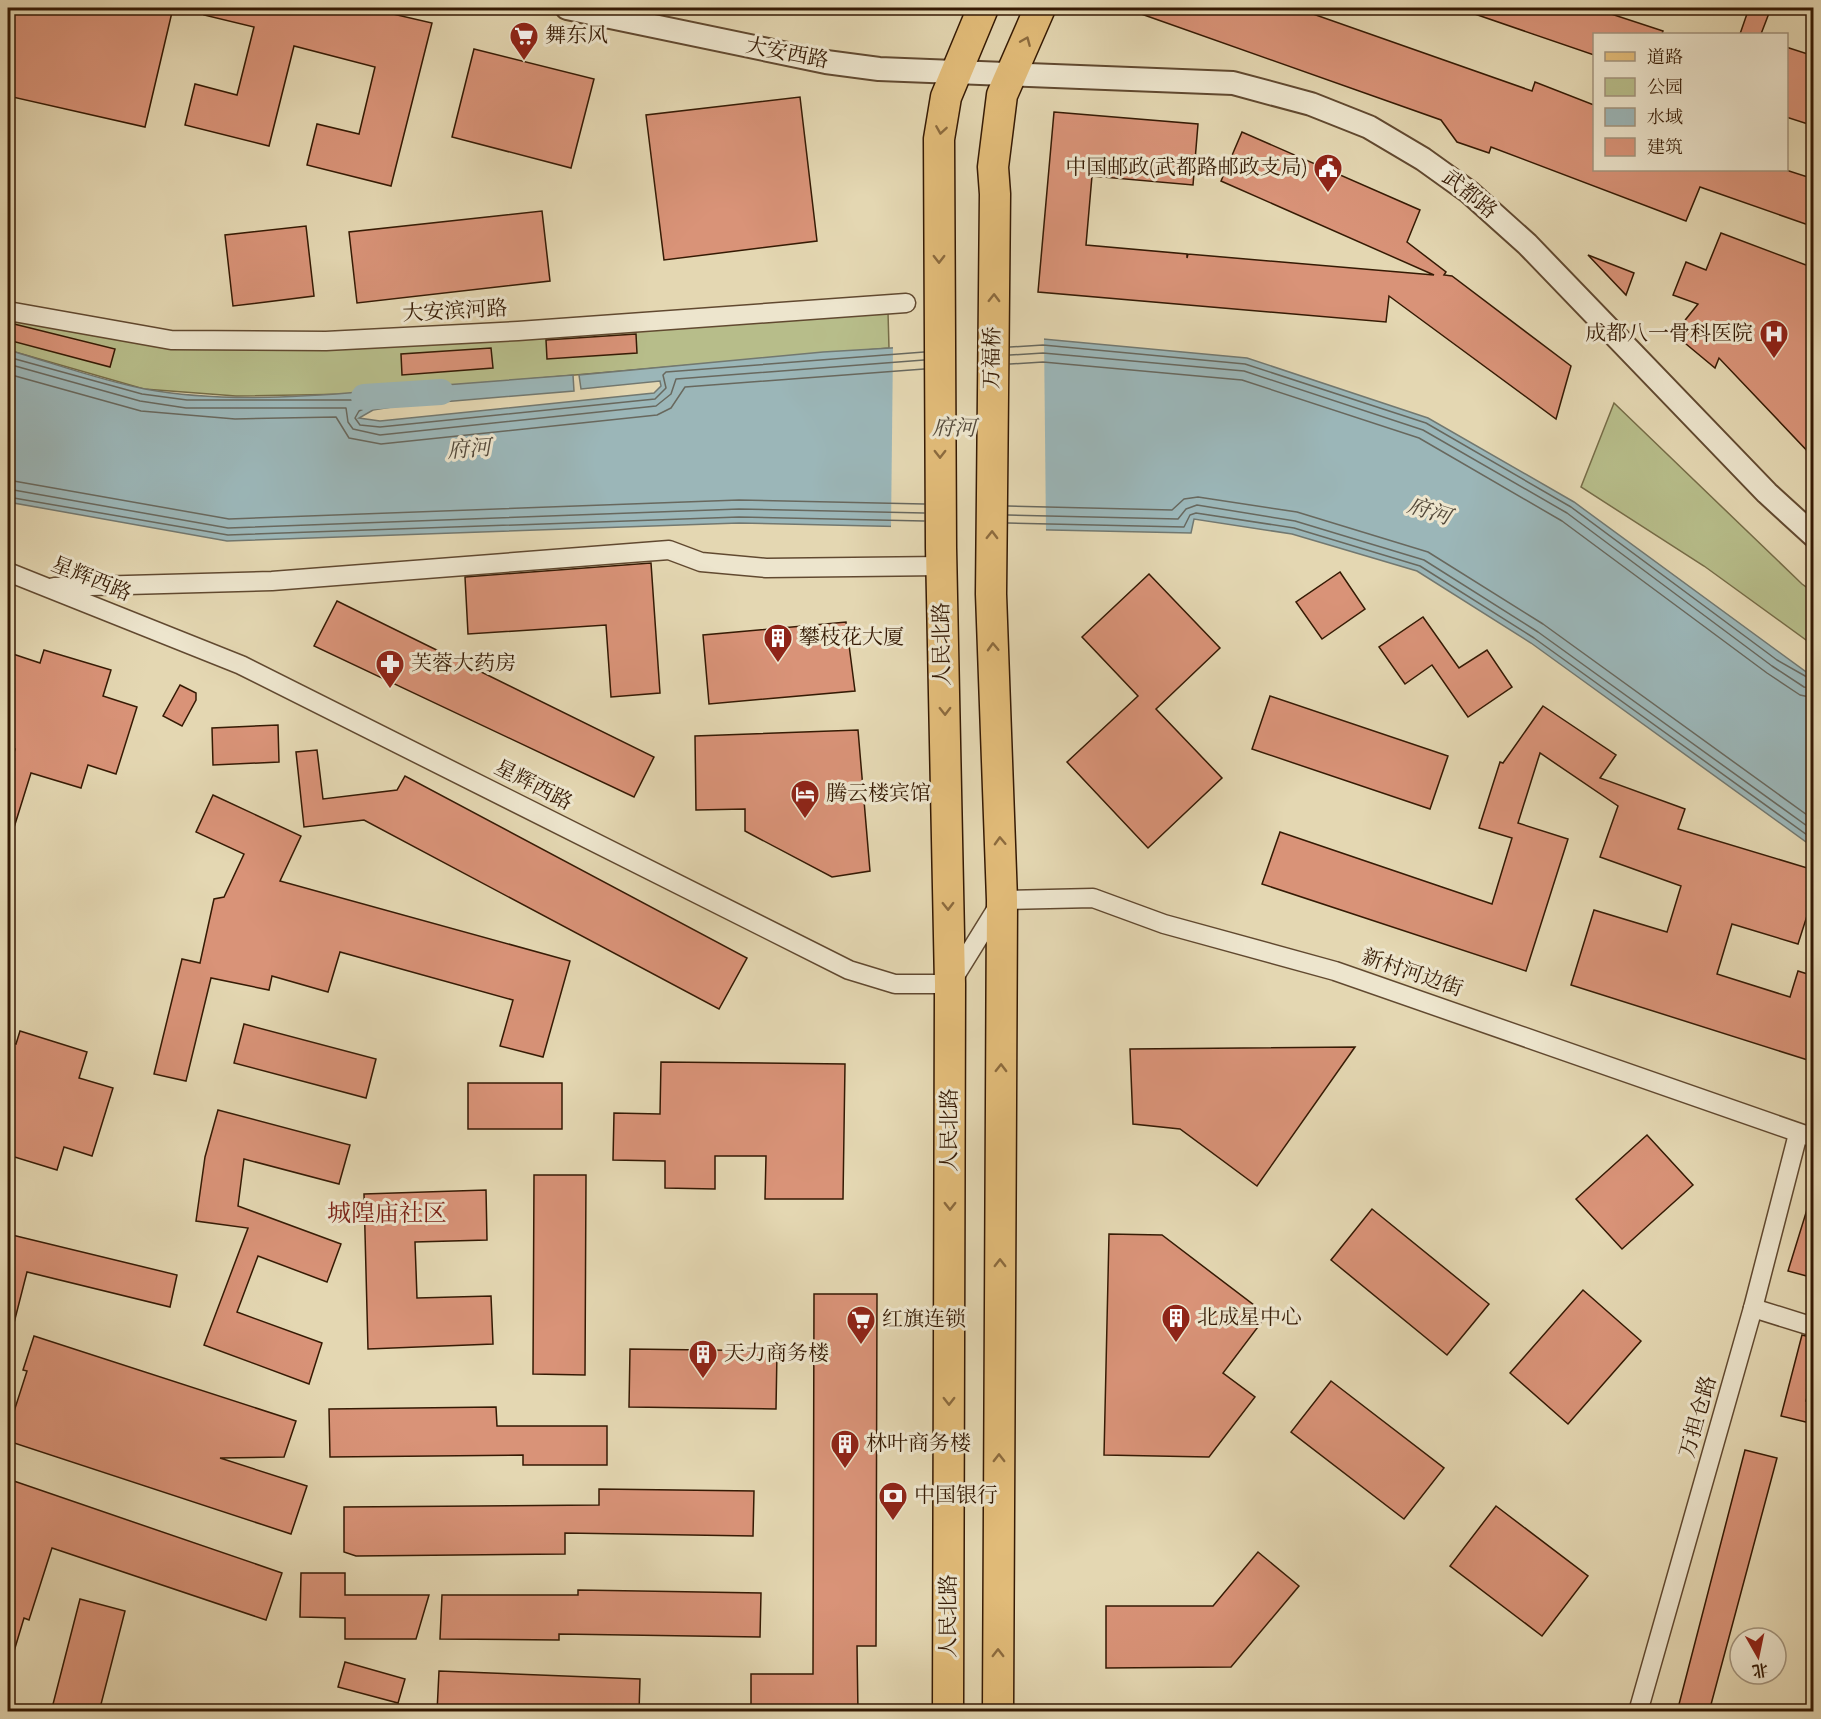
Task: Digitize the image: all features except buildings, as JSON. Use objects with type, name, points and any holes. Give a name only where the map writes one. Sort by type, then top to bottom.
[{"type":"main road","points":[[941,557],[939,139],[946,97],[983,8]]},
{"type":"main road","name":"万福桥","points":[[1002,900],[991,594],[995,194],[993,167],[999,111],[1040,8]]},
{"type":"main road","name":"人民北路","points":[[941,557],[950,984],[948,1712]]},
{"type":"main road","points":[[998,1712],[1002,900]]},
{"type":"street","name":"大安西路","points":[[567,8],[826,62],[955,73],[1012,74]]},
{"type":"street","name":"武都路","points":[[1012,74],[1233,83],[1311,104],[1369,127],[1423,159],[1469,192],[1527,244],[1767,494],[1814,536]]},
{"type":"street","name":"大安滨河路","points":[[8,311],[171,340],[326,341],[518,331],[906,303]]},
{"type":"street","points":[[46,587],[272,581],[669,550],[701,562],[766,568],[941,557]]},
{"type":"street","name":"星辉西路","points":[[8,572],[241,664],[849,970],[895,984],[950,984]]},
{"type":"street","name":"新村河边街","points":[[1002,900],[1094,898],[1164,924],[1335,971],[1806,1136]]},
{"type":"street","points":[[950,984],[1002,900]]},
{"type":"street","name":"万担仓路","points":[[1638,1712],[1753,1308],[1806,1136]]},
{"type":"street","points":[[1753,1308],[1814,1327]]},
{"type":"green space","points":[[888,312],[889,348],[354,394],[236,396],[144,389],[8,350],[8,316],[141,343],[352,349]]},
{"type":"green space","points":[[1614,403],[1813,592],[1813,645],[1704,566],[1581,487]]},
{"type":"water","name":"府河","points":[[1043,339],[1247,358],[1428,418],[1574,502],[1813,677],[1813,847],[1531,643],[1417,571],[1292,534],[1194,519],[1191,533],[739,523],[227,541],[8,502],[8,350],[111,381],[176,394],[271,397],[397,389],[397,406],[373,410],[359,418],[380,421],[654,393],[661,386],[660,381],[581,389],[579,375],[823,352]]},
{"type":"water","points":[[573,375],[574,391],[407,405],[406,388]]},
{"type":"pier","points":[[1044,336],[1046,533],[891,529],[893,345]]},
{"type":"waterway","points":[[364,397],[441,392]]},
{"type":"place","name":"舞东风","points":[[524,62]]},
{"type":"place","name":"中国邮政(武都路邮政支局)","points":[[1328,194]]},
{"type":"place","name":"成都八一骨科医院","points":[[1774,360]]},
{"type":"place","name":"攀枝花大厦","points":[[778,664]]},
{"type":"place","name":"芙蓉大药房","points":[[390,690]]},
{"type":"place","name":"腾云楼宾馆","points":[[805,820]]},
{"type":"place","name":"北成星中心","points":[[1176,1344]]},
{"type":"place","name":"红旗连锁","points":[[861,1346]]},
{"type":"place","name":"天力商务楼","points":[[703,1380]]},
{"type":"place","name":"林叶商务楼","points":[[845,1470]]},
{"type":"place","name":"中国银行","points":[[893,1522]]},
{"type":"district","name":"城隍庙社区","points":[[387,1214]]}]
